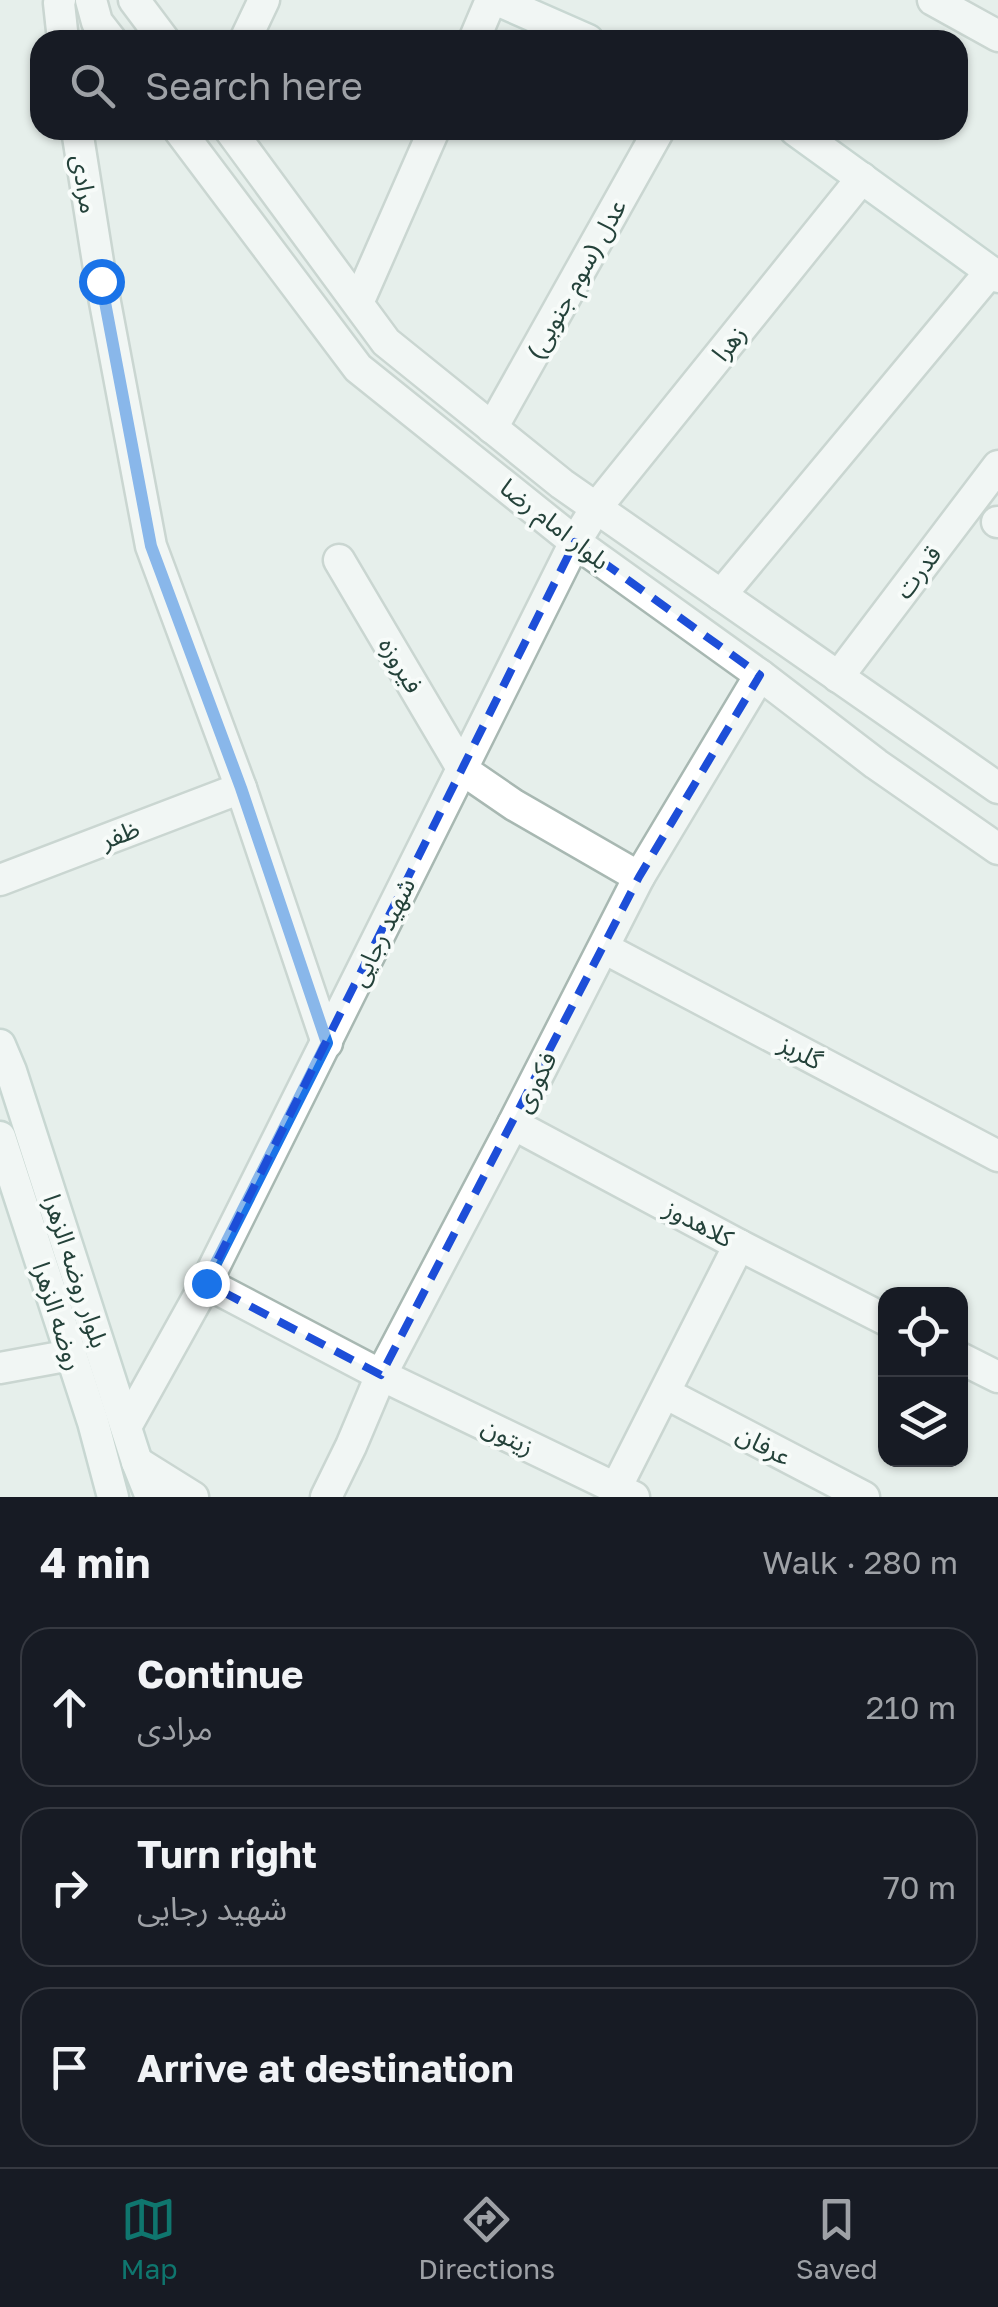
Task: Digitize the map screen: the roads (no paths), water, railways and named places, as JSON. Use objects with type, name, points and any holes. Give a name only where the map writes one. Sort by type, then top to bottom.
[{"type":"street","points":[[60,0],[61,30]]},
{"type":"street","points":[[92,0],[97,22],[103,30]]},
{"type":"street","points":[[134,0],[156,30]]},
{"type":"street","points":[[250,30],[264,0]]},
{"type":"street","points":[[479,30],[494,0],[564,30]]},
{"type":"street","points":[[933,0],[998,36]]},
{"type":"street","name":"مرادی","points":[[79,140],[151,546],[241,788],[327,1043]]},
{"type":"street","name":"بلوار امام رضا","points":[[187,140],[358,368],[576,542],[876,764],[998,849]]},
{"type":"street","name":"بلوار امام رضا","points":[[237,140],[386,342],[596,508],[998,788]]},
{"type":"street","points":[[358,303],[430,140]]},
{"type":"street","name":"عدل (سوم جنوبی)","points":[[492,428],[653,140]]},
{"type":"street","points":[[721,596],[994,274],[808,140]]},
{"type":"street","name":"زهرا","points":[[576,542],[596,508],[862,178]]},
{"type":"street","name":"قدرت","points":[[838,677],[998,466]]},
{"type":"street","name":"شهید رجایی","points":[[127,1426],[206,1283],[576,542]]},
{"type":"street","name":"فیروزه","points":[[338,560],[462,770]]},
{"type":"street","name":"فکوری","points":[[326,1497],[381,1375],[638,877],[760,675]]},
{"type":"street","points":[[462,770],[638,877]]},
{"type":"street","name":"ظفر","points":[[0,880],[241,788]]},
{"type":"street","name":"گلریز","points":[[604,948],[998,1156]]},
{"type":"street","name":"بلوار روضه الزهرا","points":[[0,1045],[137,1462],[152,1497]]},
{"type":"street","name":"کلاهدوز","points":[[513,1124],[878,1316]]},
{"type":"street","name":"روضه الزهرا","points":[[0,1137],[113,1497]]},
{"type":"street","points":[[625,1492],[665,1393],[739,1245]]},
{"type":"street","name":"زیتون","points":[[206,1283],[381,1375],[625,1492]]},
{"type":"street","points":[[0,1368],[71,1355]]},
{"type":"street","points":[[968,1362],[998,1377]]},
{"type":"street","name":"عرفان","points":[[665,1393],[864,1497]]},
{"type":"street","points":[[137,1462],[193,1497]]}]
